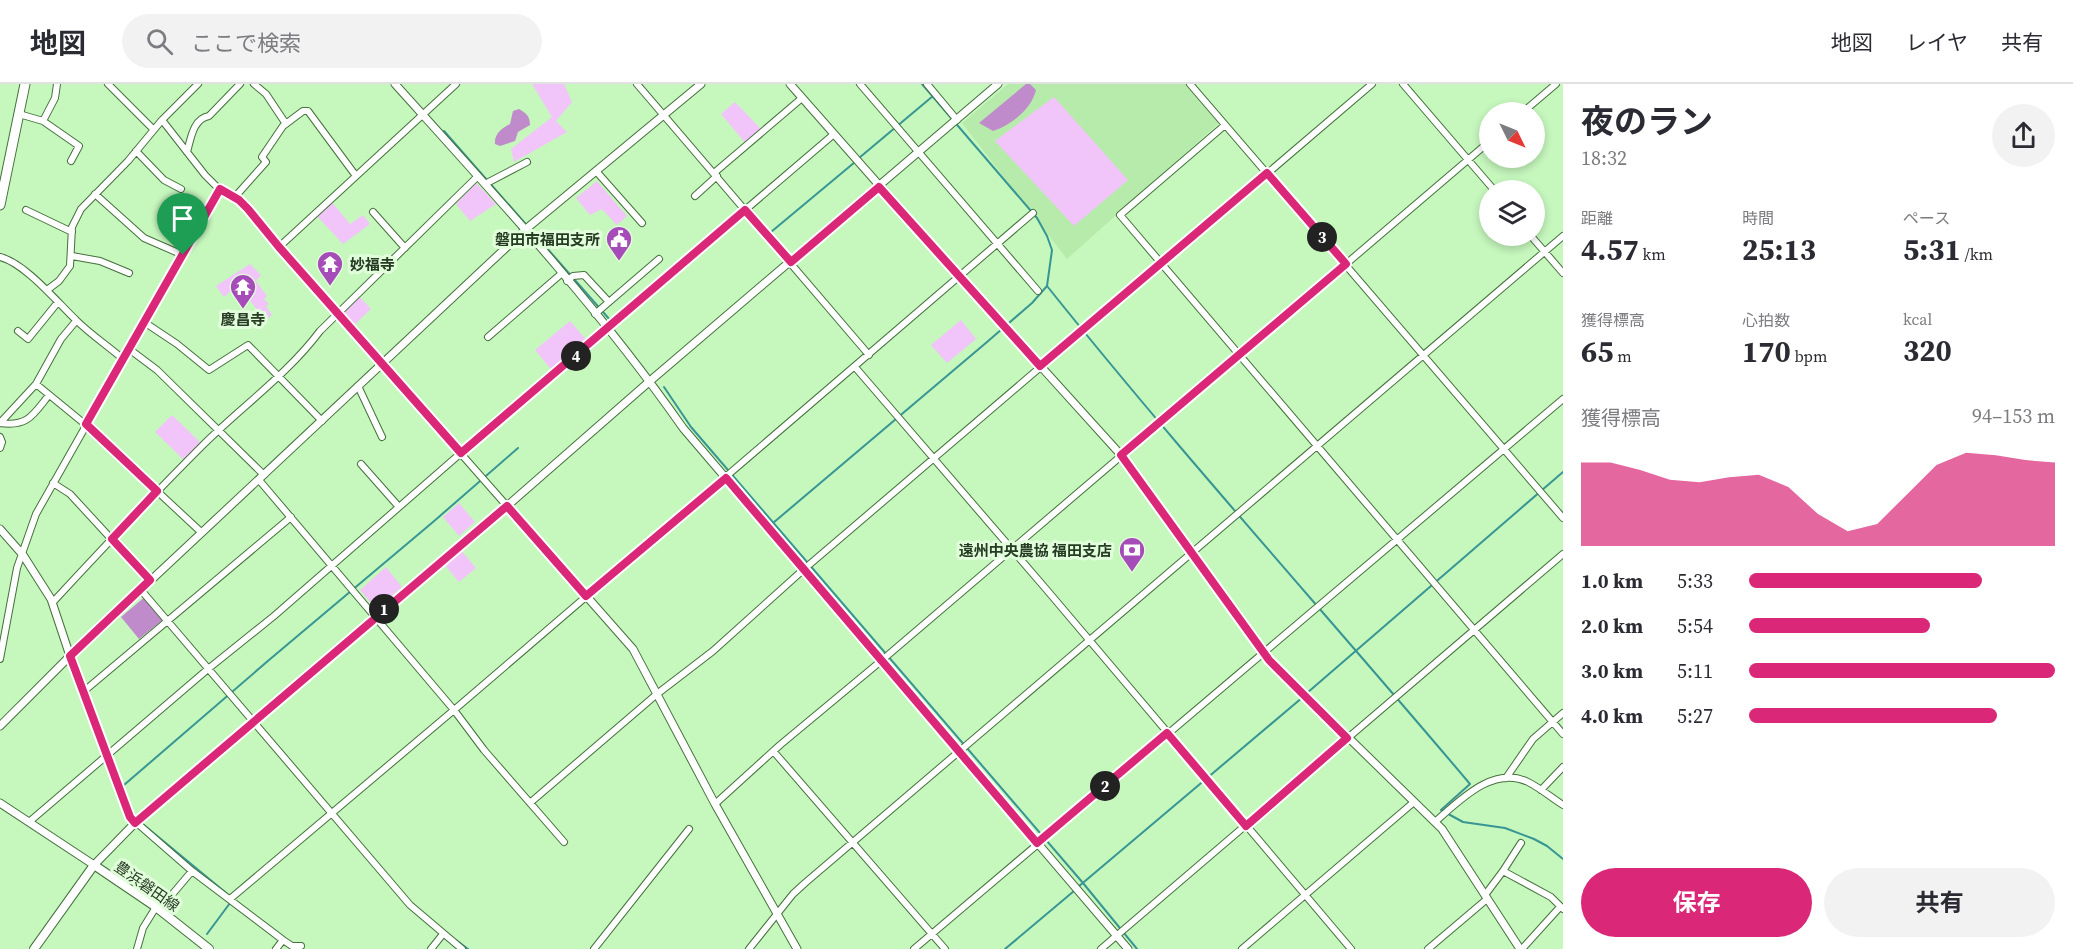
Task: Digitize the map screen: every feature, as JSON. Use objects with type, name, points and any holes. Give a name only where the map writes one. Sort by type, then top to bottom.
[{"type":"highway","points":[[0,205],[3,180],[25,84]]},
{"type":"main road","name":"豊浜磐田線","points":[[34,949],[94,865],[158,909],[209,949]]},
{"type":"street","points":[[43,121],[55,98],[57,84]]},
{"type":"street","points":[[108,84],[153,129]]},
{"type":"street","points":[[47,290],[67,273],[72,256],[72,227],[81,208],[112,178],[153,129],[198,84]]},
{"type":"street","points":[[187,152],[194,127],[203,117],[209,116],[240,84]]},
{"type":"street","points":[[254,84],[267,94],[286,124]]},
{"type":"street","points":[[395,84],[526,229],[561,274],[570,278],[595,314],[650,381],[683,428],[1128,949]]},
{"type":"street","points":[[279,247],[456,84]]},
{"type":"street","points":[[638,84],[869,355]]},
{"type":"street","points":[[0,726],[150,580],[526,229],[701,84]]},
{"type":"street","points":[[790,84],[960,278],[1121,455],[1279,672],[1436,822],[1521,949],[1561,908],[1551,897],[1503,871]]},
{"type":"street","points":[[860,84],[1038,291]]},
{"type":"street","points":[[927,84],[957,120]]},
{"type":"street","points":[[0,803],[94,865],[135,823],[998,84]]},
{"type":"street","points":[[1190,84],[1563,518]]},
{"type":"street","points":[[531,802],[657,694],[713,651],[933,458],[1372,84]]},
{"type":"street","points":[[1403,84],[1485,180]]},
{"type":"street","points":[[1535,102],[1556,84]]},
{"type":"street","points":[[695,196],[715,175],[802,98]]},
{"type":"street","points":[[234,198],[266,162],[262,157],[286,124],[303,111],[308,111],[356,176]]},
{"type":"street","points":[[19,114],[43,121],[79,146],[71,161]]},
{"type":"street","points":[[162,120],[220,189],[248,209],[337,314],[633,649],[715,804],[797,949]]},
{"type":"street","points":[[1225,124],[1120,215],[1563,734]]},
{"type":"street","points":[[29,822],[208,669],[274,616],[834,134]]},
{"type":"street","points":[[715,804],[1479,150]]},
{"type":"street","points":[[136,151],[164,180],[181,189]]},
{"type":"street","points":[[486,184],[527,162]]},
{"type":"street","points":[[596,171],[642,223]]},
{"type":"street","points":[[53,602],[157,491],[278,377],[337,314],[478,176]]},
{"type":"street","points":[[0,659],[21,552],[36,514],[220,189]]},
{"type":"street","points":[[94,194],[144,238],[183,255]]},
{"type":"street","points":[[26,210],[72,232]]},
{"type":"street","points":[[373,212],[405,248]]},
{"type":"street","points":[[230,899],[726,478],[1033,213]]},
{"type":"street","points":[[749,949],[805,883],[1563,236]]},
{"type":"street","points":[[1540,246],[1563,273]]},
{"type":"street","points":[[72,256],[100,261],[129,273]]},
{"type":"street","points":[[0,257],[14,264],[47,290],[76,321],[123,359]]},
{"type":"street","points":[[595,314],[658,259]]},
{"type":"street","points":[[488,337],[561,274]]},
{"type":"street","points":[[570,278],[584,275],[609,302]]},
{"type":"street","points":[[18,331],[28,339],[58,302]]},
{"type":"street","points":[[0,423],[36,384],[61,339],[76,321]]},
{"type":"street","points":[[144,322],[177,344],[208,370],[248,345],[322,421]]},
{"type":"street","points":[[129,349],[157,370],[220,430],[262,477],[291,517],[454,710],[484,750],[564,842]]},
{"type":"street","points":[[855,367],[1351,949]]},
{"type":"street","points":[[36,384],[86,424],[201,532]]},
{"type":"street","points":[[358,387],[382,436]]},
{"type":"street","points":[[0,423],[16,425],[24,422],[49,396]]},
{"type":"street","points":[[914,949],[1563,399]]},
{"type":"street","points":[[0,437],[2,441],[0,448]]},
{"type":"street","points":[[361,464],[399,507]]},
{"type":"street","points":[[53,483],[70,494],[150,580]]},
{"type":"street","points":[[83,692],[291,517]]},
{"type":"street","points":[[0,529],[21,552],[53,602],[70,656],[130,817],[192,871],[283,940],[292,946],[301,946]]},
{"type":"street","points":[[1101,949],[1563,555]]},
{"type":"street","points":[[141,590],[410,905],[462,949]]},
{"type":"street","points":[[1506,778],[1533,740],[1563,713]]},
{"type":"street","points":[[774,752],[945,949]]},
{"type":"street","points":[[1540,790],[1563,767]]},
{"type":"street","points":[[1436,822],[1469,792],[1482,785],[1506,778],[1520,779],[1563,805]]},
{"type":"street","points":[[1242,949],[1414,802]]},
{"type":"street","points":[[594,949],[689,829]]},
{"type":"street","points":[[1428,949],[1486,897],[1521,843]]},
{"type":"street","points":[[137,949],[144,928],[192,871]]},
{"type":"street","points":[[431,949],[443,934]]},
{"type":"street","points":[[276,949],[283,940]]},
{"type":"shaded area","points":[[532,84],[564,84],[572,102],[556,121],[567,132],[514,162],[511,149],[552,117]]},
{"type":"shaded area","points":[[1008,84],[1187,84],[1219,123],[1067,259],[962,123]]},
{"type":"shaded area","points":[[1026,84],[1030,84],[1036,90],[1030,104],[1020,115],[993,131],[979,123]]},
{"type":"shaded area","points":[[1054,97],[1128,180],[1074,226],[995,141]]},
{"type":"shaded area","points":[[735,102],[763,131],[747,145],[721,114]]},
{"type":"shaded area","points":[[519,109],[527,115],[530,125],[518,132],[515,141],[500,146],[495,144],[499,132],[510,124],[513,111]]},
{"type":"shaded area","points":[[597,181],[627,216],[617,225],[602,209],[590,215],[576,198]]},
{"type":"shaded area","points":[[476,183],[496,204],[470,221],[456,204]]},
{"type":"shaded area","points":[[331,201],[350,224],[363,215],[370,224],[343,244],[316,215]]},
{"type":"shaded area","points":[[250,264],[261,275],[256,281],[267,296],[264,299],[269,304],[266,306],[272,315],[265,320],[238,285],[224,297],[216,286]]},
{"type":"shaded area","points":[[360,297],[371,309],[352,327],[340,314]]},
{"type":"shaded area","points":[[961,320],[976,339],[947,363],[931,345]]},
{"type":"shaded area","points":[[570,321],[590,344],[555,374],[535,350]]},
{"type":"shaded area","points":[[172,415],[203,445],[186,462],[155,432]]},
{"type":"shaded area","points":[[459,503],[475,522],[459,536],[443,517]]},
{"type":"shaded area","points":[[460,549],[476,568],[459,582],[443,563]]},
{"type":"shaded area","points":[[386,567],[402,587],[376,609],[360,590]]},
{"type":"shaded area","points":[[146,596],[165,618],[139,639],[121,617]]},
{"type":"waterway","points":[[773,523],[987,342],[1032,303],[1047,286],[1052,250],[1037,218],[922,84]]},
{"type":"waterway","points":[[859,158],[933,96]]},
{"type":"waterway","points":[[444,131],[610,320]]},
{"type":"waterway","points":[[771,232],[855,162]]},
{"type":"waterway","points":[[1047,286],[1204,475],[1470,784],[1441,810],[1463,822],[1505,828],[1534,839],[1563,859]]},
{"type":"waterway","points":[[664,387],[691,427],[1083,883],[1137,949]]},
{"type":"waterway","points":[[231,897],[133,816],[124,785],[518,448]]},
{"type":"waterway","points":[[1307,693],[1563,472]]},
{"type":"waterway","points":[[1078,887],[1303,697]]},
{"type":"waterway","points":[[1005,949],[1074,891]]},
{"type":"waterway","points":[[207,934],[230,903]]},
{"type":"waterway","points":[[456,940],[468,949]]},
{"type":"place","name":"磐田市福田支所","points":[[619,262]]},
{"type":"place","name":"妙福寺","points":[[330,287]]},
{"type":"place","name":"慶昌寺","points":[[243,310]]},
{"type":"place","name":"遠州中央農協 福田支店","points":[[1132,573]]},
{"type":"route","points":[[1267,173],[1346,264],[1121,455],[1269,660],[1347,738],[1246,826],[1167,733],[1037,843],[726,478],[586,596],[507,506],[135,823],[130,817],[70,656],[150,580],[112,539],[157,491],[86,424],[183,255],[220,189],[239,200],[461,453],[745,210],[791,262],[879,187],[1040,366],[1267,173]]}]
